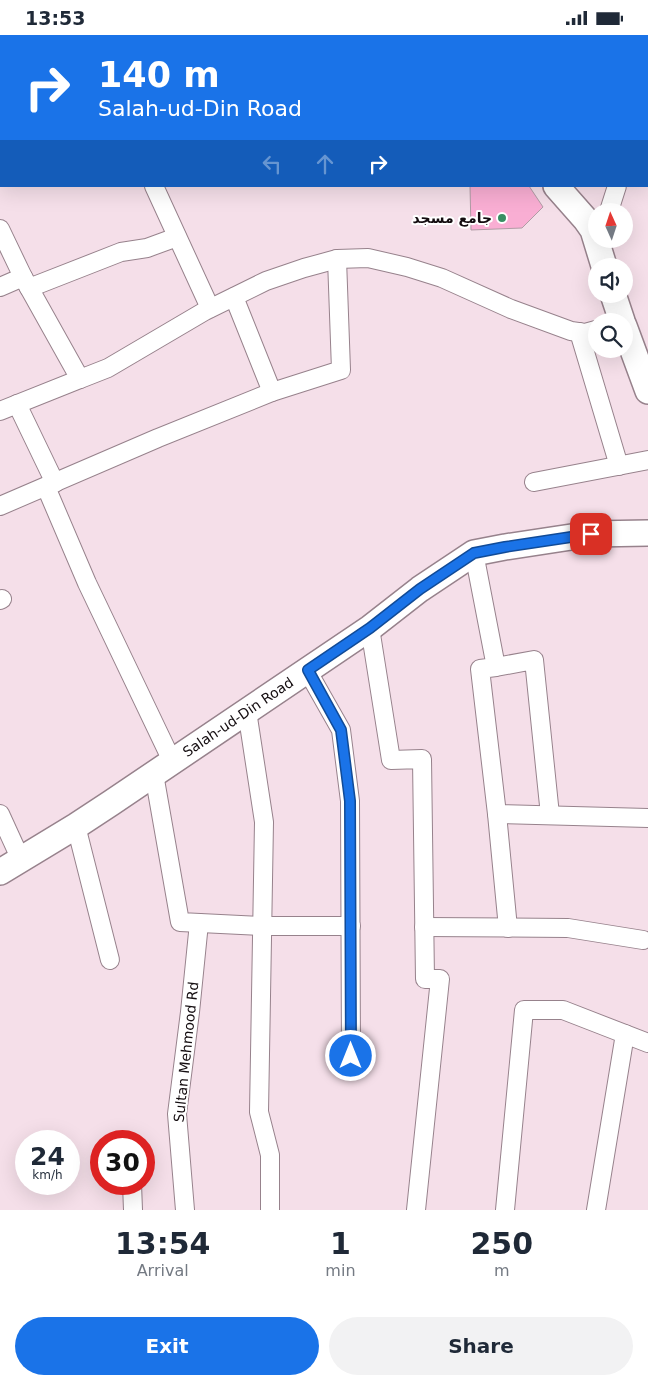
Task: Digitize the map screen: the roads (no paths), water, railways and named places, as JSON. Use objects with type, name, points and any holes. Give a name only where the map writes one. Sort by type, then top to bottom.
[{"type":"street","points":[[154,187],[210,309]]},
{"type":"street","points":[[557,187],[588,222]]},
{"type":"street","points":[[612,203],[617,187]]},
{"type":"street","points":[[0,229],[26,283],[80,379]]},
{"type":"street","points":[[0,287],[26,283],[121,252],[147,249],[177,237]]},
{"type":"street","points":[[0,411],[108,368],[210,309],[266,281],[337,259],[368,258],[407,267],[442,278],[511,309],[571,331],[588,331]]},
{"type":"street","points":[[0,507],[158,438],[272,392],[341,370],[337,259]]},
{"type":"street","points":[[234,297],[272,392]]},
{"type":"street","points":[[633,349],[646,382]]},
{"type":"street","points":[[594,358],[619,466]]},
{"type":"street","points":[[17,404],[87,583],[163,767],[180,922],[262,926],[351,926]]},
{"type":"street","points":[[534,482],[648,461]]},
{"type":"street","name":"Salah-ud-Din Road","points":[[0,872],[76,826],[308,670],[370,628],[420,589],[474,553],[591,534],[648,533]]},
{"type":"street","points":[[474,553],[496,667]]},
{"type":"street","points":[[370,628],[391,760],[422,759],[425,979],[440,979],[416,1210]]},
{"type":"street","points":[[508,928],[480,669],[534,660],[550,815]]},
{"type":"street","points":[[308,670],[341,730],[350,801],[351,1056]]},
{"type":"street","points":[[247,711],[264,822],[259,1112],[270,1155],[270,1210]]},
{"type":"street","points":[[497,813],[648,818]]},
{"type":"street","points":[[0,814],[22,860]]},
{"type":"street","points":[[76,826],[110,960]]},
{"type":"street","name":"Sultan Mehmood Rd","points":[[186,1210],[177,1114],[190,1012],[198,923]]},
{"type":"street","points":[[424,927],[568,928],[643,940]]},
{"type":"street","points":[[505,1210],[524,1010],[562,1010],[648,1043]]},
{"type":"street","points":[[596,1210],[625,1034]]},
{"type":"street","points":[[132,1195],[133,1210]]},
{"type":"place","name":"جامع مسجد","points":[[502,218]]}]
